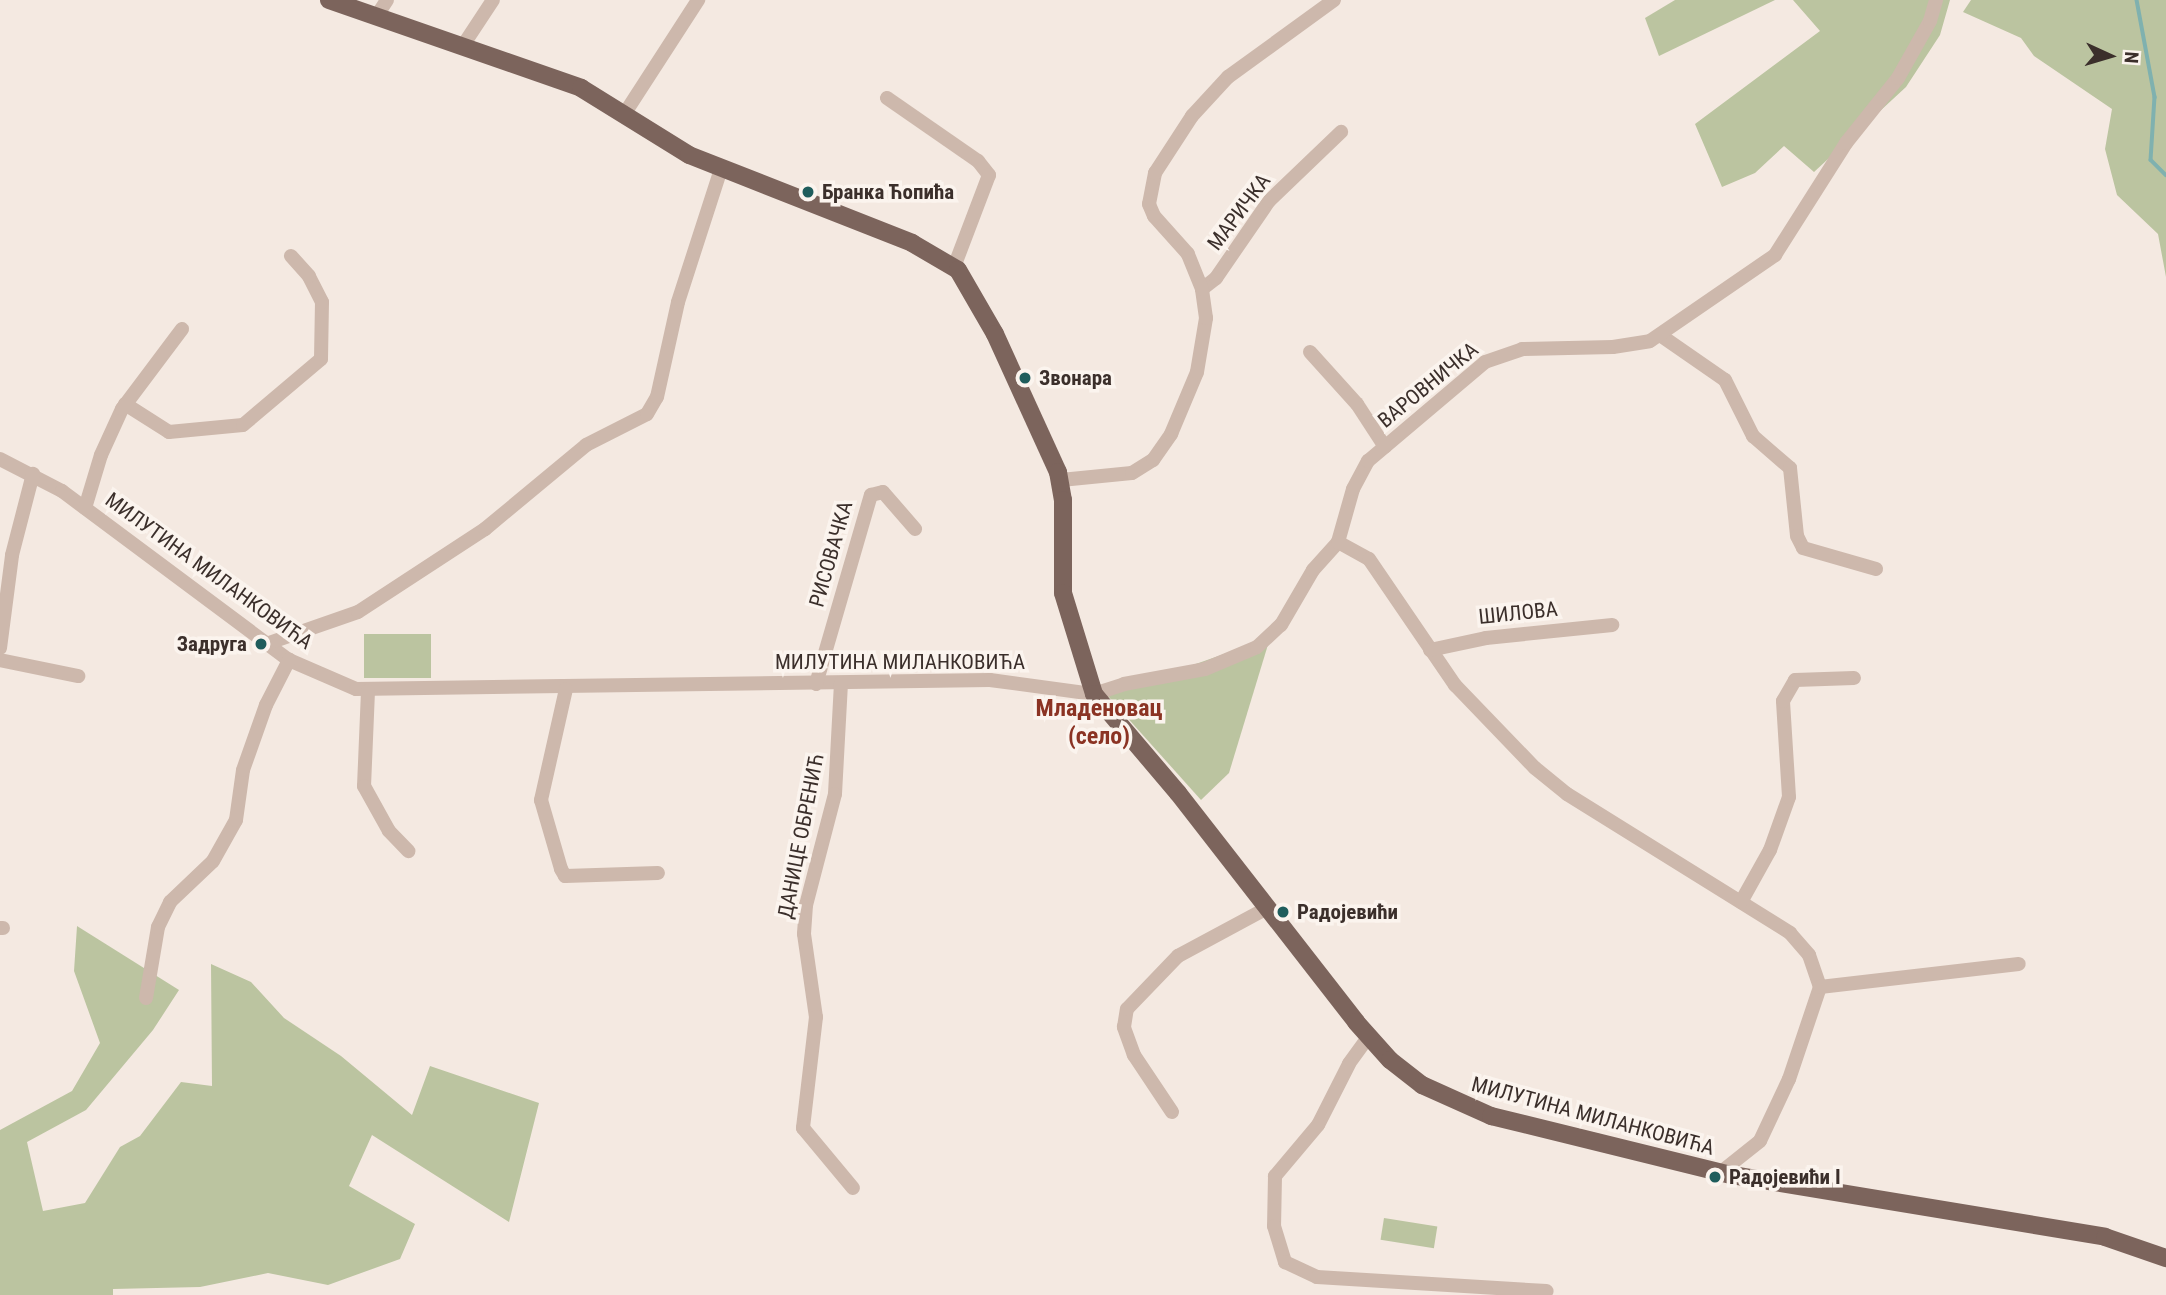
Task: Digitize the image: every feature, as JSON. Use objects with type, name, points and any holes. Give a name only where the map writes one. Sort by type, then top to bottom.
[{"type":"main road","points":[[329,0],[581,88],[625,113],[666,142],[721,169],[912,243],[954,267],[984,310],[1061,480],[1063,593],[1094,694]]},
{"type":"main road","name":"МИЛУТИНА МИЛАНКОВИЋА","points":[[1094,694],[1369,1036],[1413,1079],[1470,1110],[1721,1172],[2112,1238],[2166,1258]]},
{"type":"street","points":[[376,17],[387,0]]},
{"type":"street","points":[[462,47],[493,0]]},
{"type":"street","points":[[625,113],[698,0]]},
{"type":"street","points":[[1061,480],[1123,476],[1143,467],[1162,450],[1202,355],[1206,318],[1202,289],[1188,254],[1154,216],[1149,204],[1155,173],[1192,116],[1228,77],[1334,0]]},
{"type":"street","name":"ВАРОВНИЧКА","points":[[1094,694],[1124,684],[1205,669],[1257,647],[1281,625],[1313,570],[1338,542],[1356,481],[1368,461],[1500,355],[1522,349],[1633,345],[1660,335],[1708,297],[1775,255],[1833,164],[1898,78],[1930,21],[1936,0]]},
{"type":"street","points":[[887,98],[978,161],[989,175],[954,267]]},
{"type":"street","name":"МАРИЧКА","points":[[1202,289],[1216,278],[1269,201],[1341,132]]},
{"type":"street","points":[[267,644],[358,612],[485,529],[586,445],[647,414],[657,397],[678,302],[721,169]]},
{"type":"street","points":[[125,404],[169,432],[243,425],[321,359],[322,302],[309,275],[291,256]]},
{"type":"street","points":[[85,508],[101,455],[125,404],[182,329]]},
{"type":"street","points":[[1660,335],[1721,376],[1754,436],[1790,468],[1797,536],[1803,548],[1876,569]]},
{"type":"street","points":[[1310,352],[1357,404],[1385,447]]},
{"type":"street","name":"МИЛУТИНА МИЛАНКОВИЋА","points":[[0,459],[33,474],[85,508],[289,660],[327,680],[368,691],[1011,680],[1094,694]]},
{"type":"street","points":[[0,648],[12,555],[33,474]]},
{"type":"street","name":"РИСОВАЧКА","points":[[816,684],[871,495],[883,492],[915,529]]},
{"type":"street","points":[[1338,542],[1369,559],[1455,685],[1556,785],[1797,940],[1813,964],[1821,988],[1788,1079],[1760,1142],[1721,1172]]},
{"type":"street","name":"ШИЛОВА","points":[[1430,650],[1474,639],[1612,625]]},
{"type":"street","points":[[0,660],[78,676]]},
{"type":"street","points":[[146,998],[158,927],[170,902],[212,861],[236,820],[243,770],[266,705],[289,660]]},
{"type":"street","points":[[1741,902],[1770,850],[1788,797],[1783,701],[1795,680],[1854,678]]},
{"type":"street","name":"ДАНИЦЕ ОБРЕНИЋ","points":[[841,683],[835,794],[806,905],[804,934],[816,1017],[803,1128],[853,1188]]},
{"type":"street","points":[[566,689],[541,800],[561,869],[565,876],[658,873]]},
{"type":"street","points":[[368,691],[364,786],[389,831],[408,851]]},
{"type":"street","points":[[1172,1112],[1134,1055],[1124,1027],[1127,1009],[1178,956],[1267,908]]},
{"type":"street","points":[[1821,988],[2019,964]]},
{"type":"street","points":[[1369,1036],[1349,1064],[1318,1125],[1277,1171],[1274,1226],[1285,1262],[1317,1277],[1547,1291]]},
{"type":"green space","points":[[1675,0],[1775,0],[1659,56],[1645,18]]},
{"type":"green space","points":[[1793,0],[1950,0],[1940,35],[1906,87],[1814,172],[1784,146],[1755,173],[1722,187],[1695,124],[1820,31]]},
{"type":"green space","points":[[1971,0],[2166,0],[2166,277],[2158,234],[2117,195],[2105,149],[2112,109],[2034,56],[2021,38],[1963,12]]},
{"type":"green space","points":[[364,634],[431,634],[431,678],[364,678]]},
{"type":"green space","points":[[1270,638],[1229,773],[1201,800],[1107,695]]},
{"type":"green space","points":[[77,926],[179,990],[153,1030],[86,1110],[27,1142],[43,1211],[85,1203],[120,1147],[140,1136],[181,1082],[212,1086],[211,964],[251,982],[284,1018],[341,1056],[412,1115],[430,1066],[539,1103],[509,1222],[372,1135],[349,1186],[415,1224],[400,1259],[328,1285],[268,1273],[200,1287],[113,1289],[113,1295],[0,1295],[0,1130],[72,1091],[100,1043],[74,971]]},
{"type":"green space","points":[[1384,1218],[1437,1226],[1434,1248],[1381,1240]]},
{"type":"waterway","points":[[2137,0],[2155,97],[2151,160],[2166,175]]},
{"type":"place","name":"Бранка Ћопића","points":[[808,192]]},
{"type":"place","name":"Звонара","points":[[1025,378]]},
{"type":"place","name":"Задруга","points":[[261,644]]},
{"type":"place","name":"Радојевићи","points":[[1283,912]]},
{"type":"place","name":"Радојевићи I","points":[[1715,1177]]},
{"type":"district","name":"Младеновац (село)","points":[[1099,723]]}]
